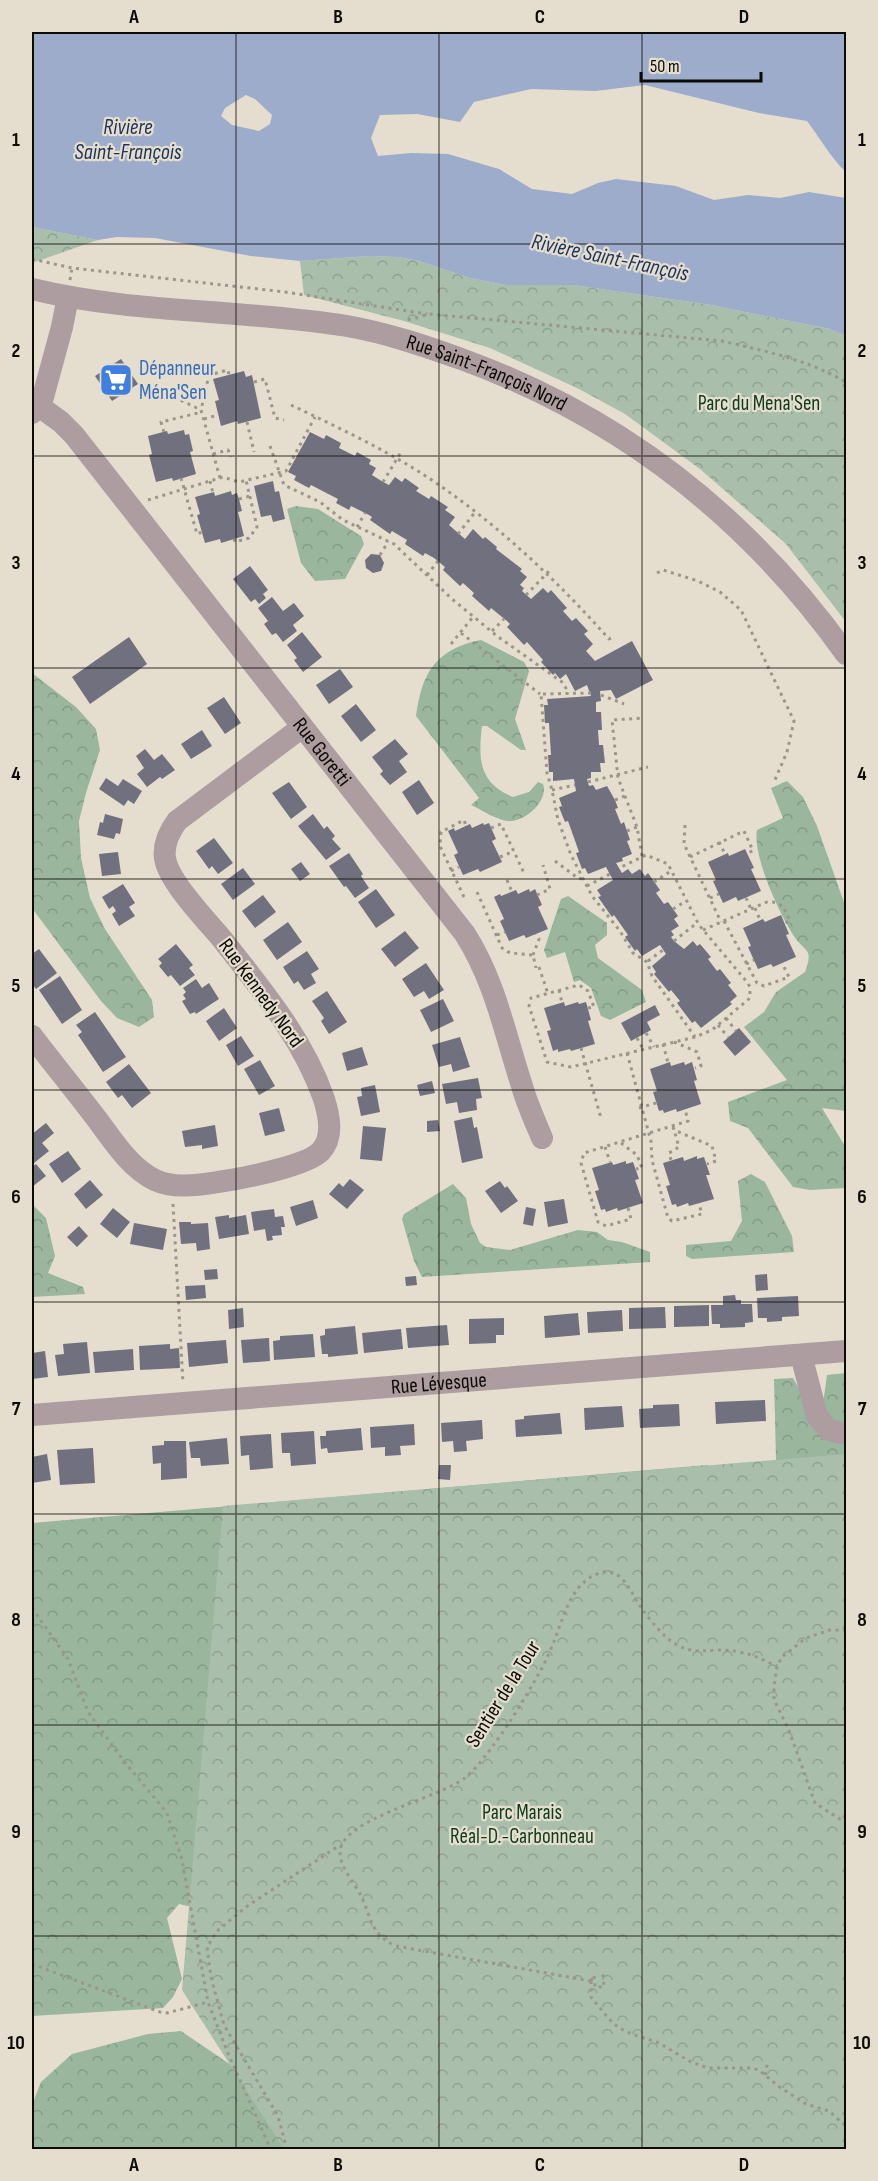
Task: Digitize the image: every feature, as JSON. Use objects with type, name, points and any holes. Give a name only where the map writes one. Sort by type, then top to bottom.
[{"type":"street","name":"Rue Saint-François Nord","points":[[32,289],[68,297],[141,307],[323,323],[370,331],[428,347],[492,370],[530,387],[626,439],[705,498],[768,558],[819,617],[846,654]]},
{"type":"street","points":[[35,410],[62,327],[68,297]]},
{"type":"street","name":"Rue Goretti","points":[[35,410],[61,422],[74,435],[477,954],[496,998],[522,1086],[542,1138]]},
{"type":"street","name":"Rue Kennedy Nord","points":[[32,1036],[129,1161],[156,1180],[171,1184],[200,1185],[225,1181],[292,1165],[321,1152],[327,1142],[330,1128],[329,1114],[310,1065],[296,1038],[280,1014],[177,884],[165,859],[165,843],[177,820],[301,728]]},
{"type":"street","name":"Rue Lévesque","points":[[32,1415],[846,1351]]},
{"type":"street","points":[[801,1355],[817,1416],[829,1430],[846,1434]]},
{"type":"path","points":[[32,259],[72,268],[285,292],[429,314],[722,341],[767,351],[825,370],[846,382]]},
{"type":"path","points":[[404,321],[429,314]]},
{"type":"path","points":[[220,478],[202,411],[209,375],[228,370],[229,375]]},
{"type":"path","points":[[254,382],[265,380],[275,418],[284,420]]},
{"type":"path","points":[[174,397],[202,411]]},
{"type":"path","points":[[291,405],[397,459],[476,511],[547,574],[609,639],[611,638]]},
{"type":"path","points":[[164,432],[161,422],[202,411]]},
{"type":"path","points":[[204,419],[218,415]]},
{"type":"path","points":[[128,506],[220,478],[226,477],[239,482],[288,469],[315,417]]},
{"type":"path","points":[[247,422],[255,452]]},
{"type":"path","points":[[270,446],[284,485],[320,502],[343,520],[400,550],[473,617],[562,682],[569,693]]},
{"type":"path","points":[[213,454],[228,450],[231,458]]},
{"type":"path","points":[[383,482],[401,453]]},
{"type":"path","points":[[181,478],[196,534],[202,532]]},
{"type":"path","points":[[234,539],[235,542],[249,538],[257,527],[246,480]]},
{"type":"path","points":[[210,481],[213,493]]},
{"type":"path","points":[[239,499],[250,496]]},
{"type":"path","points":[[459,534],[476,511]]},
{"type":"path","points":[[357,527],[365,513]]},
{"type":"path","points":[[380,555],[388,542]]},
{"type":"path","points":[[427,575],[438,561]]},
{"type":"path","points":[[526,595],[552,568]]},
{"type":"path","points":[[657,573],[663,570],[698,580],[720,592],[741,610],[794,721],[787,753],[774,782]]},
{"type":"path","points":[[452,644],[473,617]]},
{"type":"path","points":[[492,632],[504,619]]},
{"type":"path","points":[[461,633],[541,694],[591,693]]},
{"type":"path","points":[[541,694],[547,773],[561,829],[592,896],[620,931],[633,952],[647,962],[652,976],[695,1037]]},
{"type":"path","points":[[601,695],[624,704]]},
{"type":"path","points":[[642,856],[638,827],[618,775],[612,720],[643,718]]},
{"type":"path","points":[[588,782],[648,767]]},
{"type":"path","points":[[552,790],[575,785]]},
{"type":"path","points":[[615,800],[625,796]]},
{"type":"path","points":[[464,897],[440,846],[441,832],[464,820],[466,826]]},
{"type":"path","points":[[491,828],[501,824],[524,873]]},
{"type":"path","points":[[685,825],[684,844],[710,898],[757,983],[764,986],[789,977],[782,963]]},
{"type":"path","points":[[627,831],[638,827]]},
{"type":"path","points":[[690,857],[744,831],[753,851],[747,853]]},
{"type":"path","points":[[719,842],[725,854]]},
{"type":"path","points":[[500,857],[514,851]]},
{"type":"path","points":[[588,1008],[594,1007],[588,991],[579,985],[531,998],[529,1006],[547,1062],[571,1067],[695,1037],[718,1025],[750,998],[750,987],[697,923],[668,864],[646,855],[619,868]]},
{"type":"path","points":[[555,861],[579,879],[583,878]]},
{"type":"path","points":[[537,894],[550,889],[543,865]]},
{"type":"path","points":[[451,871],[459,867]]},
{"type":"path","points":[[654,882],[671,871]]},
{"type":"path","points":[[587,886],[610,874]]},
{"type":"path","points":[[507,880],[512,892]]},
{"type":"path","points":[[477,892],[502,948],[510,953],[533,955]]},
{"type":"path","points":[[710,898],[719,894]]},
{"type":"path","points":[[746,898],[760,920]]},
{"type":"path","points":[[673,909],[686,901]]},
{"type":"path","points":[[703,930],[753,908],[773,902],[783,906],[790,921],[784,923]]},
{"type":"path","points":[[674,941],[697,923]]},
{"type":"path","points":[[497,935],[505,932]]},
{"type":"path","points":[[536,934],[539,939],[533,955],[548,994]]},
{"type":"path","points":[[647,962],[663,950]]},
{"type":"path","points":[[746,964],[754,960]]},
{"type":"path","points":[[559,990],[562,1003]]},
{"type":"path","points":[[726,1018],[736,1030]]},
{"type":"path","points":[[718,1025],[728,1037]]},
{"type":"path","points":[[646,1032],[654,1047]]},
{"type":"path","points":[[637,1038],[643,1049]]},
{"type":"path","points":[[674,1041],[697,1052],[701,1066],[695,1068]]},
{"type":"path","points":[[663,1044],[668,1063]]},
{"type":"path","points":[[581,1048],[601,1118]]},
{"type":"path","points":[[627,1053],[649,1133],[652,1160],[668,1218],[672,1221],[702,1214],[699,1203]]},
{"type":"path","points":[[640,1107],[656,1102]]},
{"type":"path","points":[[628,1208],[631,1219],[606,1226],[598,1222],[581,1163],[584,1153],[673,1128],[688,1121],[685,1109]]},
{"type":"path","points":[[671,1160],[669,1153],[679,1147],[673,1128]]},
{"type":"path","points":[[673,1128],[712,1146],[716,1161],[706,1164]]},
{"type":"path","points":[[620,1142],[637,1155],[642,1168],[636,1169]]},
{"type":"path","points":[[605,1147],[610,1162]]},
{"type":"path","points":[[171,1184],[184,1403]]},
{"type":"path","points":[[663,1199],[669,1197]]},
{"type":"path","name":"Sentier de la Tour","points":[[342,1844],[348,1835],[375,1819],[402,1805],[445,1790],[466,1777],[495,1742],[537,1677],[555,1638],[567,1604],[579,1587],[598,1573],[614,1573],[625,1580],[640,1607],[665,1636],[681,1649],[701,1652],[738,1651],[777,1666]]},
{"type":"path","points":[[32,1608],[68,1659],[88,1712],[167,1814],[182,1860],[208,2002],[271,2150]]},
{"type":"path","points":[[846,1630],[830,1630],[806,1638],[782,1657],[777,1666],[774,1686],[774,1700],[788,1728],[815,1803],[846,1823]]},
{"type":"path","points":[[342,1844],[340,1853],[342,1863],[362,1896],[372,1924],[383,1940],[396,1946],[591,1981]]},
{"type":"path","points":[[287,2150],[278,2116],[224,2025],[211,1977],[207,1947],[217,1931],[246,1907],[342,1844]]},
{"type":"path","points":[[32,1965],[160,2012],[167,2013],[208,2002]]},
{"type":"path","points":[[603,1974],[604,1987],[595,1987],[594,1975],[591,1981],[591,1997],[609,2019],[626,2031],[659,2043],[691,2062],[708,2068],[751,2068],[765,2075],[806,2104],[829,2111],[846,2126]]},
{"type":"path","points":[[765,2075],[768,2061]]},
{"type":"green space","points":[[32,227],[98,240],[32,263]]},
{"type":"green space","name":"Parc du Mena'Sen","points":[[369,256],[398,257],[419,261],[470,278],[506,285],[573,285],[711,305],[830,329],[846,336],[846,622],[786,544],[700,469],[625,414],[579,389],[490,348],[404,321],[304,295],[300,261]]},
{"type":"green space","points":[[296,506],[318,509],[361,536],[364,544],[345,579],[315,581],[301,563],[287,509]]},
{"type":"green space","points":[[481,640],[524,662],[529,671],[515,719],[526,750],[521,750],[487,726],[482,726],[481,760],[483,769],[493,785],[513,797],[529,792],[538,782],[543,784],[544,791],[539,804],[527,815],[514,821],[498,818],[471,805],[479,798],[416,716],[422,687],[434,665],[453,649]]},
{"type":"green space","points":[[32,673],[76,707],[96,729],[100,750],[79,821],[81,858],[90,898],[105,929],[152,1000],[154,1017],[139,1027],[117,1018],[101,1001],[32,908]]},
{"type":"green space","points":[[787,781],[803,797],[817,826],[846,908],[846,1111],[822,1108],[846,1148],[846,1188],[810,1190],[793,1187],[748,1128],[730,1121],[728,1102],[787,1080],[744,1027],[764,1012],[776,992],[805,972],[809,955],[797,941],[776,902],[763,870],[757,841],[757,830],[783,818],[771,788]]},
{"type":"green space","points":[[568,896],[607,923],[607,935],[595,945],[598,958],[642,990],[646,1002],[610,1020],[601,1016],[591,988],[580,980],[574,982],[565,952],[547,958],[544,950],[561,899]]},
{"type":"green space","points":[[751,1174],[765,1182],[792,1236],[794,1252],[692,1259],[686,1256],[686,1245],[731,1241],[742,1221],[738,1181]]},
{"type":"green space","points":[[453,1184],[466,1198],[471,1224],[480,1243],[486,1247],[510,1250],[578,1230],[597,1232],[608,1240],[622,1242],[650,1252],[650,1262],[422,1277],[414,1261],[402,1219],[404,1214]]},
{"type":"green space","points":[[32,1204],[46,1218],[55,1256],[48,1273],[83,1287],[85,1294],[32,1297]]},
{"type":"green space","name":"Parc Marais Réal-D.-Carbonneau","points":[[846,1373],[846,1890],[327,2149],[32,2149],[32,2105],[41,2082],[72,2054],[148,2034],[181,2031],[315,2122],[197,1908],[179,1904],[167,1918],[182,1979],[173,1997],[163,2008],[32,2016],[32,1523],[707,1465],[727,1478],[732,1470],[776,1460],[774,1379],[793,1378],[820,1426],[827,1375]]},
{"type":"green space","name":"Parc Marais Réal-D.-Carbonneau","points":[[846,1454],[846,2149],[284,2149],[182,1990],[223,1506]]},
{"type":"water","name":"Rivière Saint-François","points":[[32,32],[846,32],[846,171],[832,156],[807,121],[759,113],[645,85],[595,91],[531,89],[474,102],[460,122],[417,114],[380,115],[371,138],[378,156],[411,153],[448,154],[499,169],[532,189],[572,194],[598,183],[616,179],[676,186],[714,200],[748,195],[780,198],[809,192],[846,198],[846,336],[830,329],[711,305],[573,285],[506,285],[470,278],[419,261],[398,257],[369,256],[300,261],[251,256],[155,238],[117,237],[98,240],[32,227]],"holes":[[[246,95],[255,99],[272,115],[270,124],[259,131],[232,125],[221,116],[225,108]]]},
{"type":"building","name":"Dépanneur Ména'Sen","points":[[121,359],[138,384],[112,401],[95,376]]},
{"type":"building","points":[[244,371],[246,377],[252,375],[261,418],[221,426],[215,401],[219,400],[213,379]]},
{"type":"building","points":[[184,430],[185,435],[189,434],[193,451],[190,452],[196,474],[173,481],[172,478],[156,482],[149,455],[152,454],[148,436],[167,431],[168,434]]},
{"type":"building","points":[[310,432],[324,439],[326,435],[341,443],[339,448],[355,456],[357,452],[371,460],[369,464],[376,468],[372,475],[383,482],[389,485],[395,477],[402,482],[405,478],[419,488],[416,491],[429,499],[431,496],[448,507],[445,510],[455,517],[449,525],[465,539],[473,529],[522,569],[520,571],[527,577],[520,585],[524,588],[522,591],[531,599],[543,588],[548,593],[551,590],[567,608],[563,611],[572,621],[576,618],[588,631],[584,634],[593,644],[586,651],[595,661],[632,641],[653,680],[616,699],[611,690],[600,691],[601,701],[596,702],[596,712],[601,712],[602,730],[598,730],[599,745],[603,745],[605,763],[600,763],[601,772],[591,772],[591,778],[587,779],[589,786],[593,785],[596,790],[607,786],[618,808],[615,809],[621,824],[624,822],[632,854],[616,863],[622,873],[628,869],[632,874],[640,869],[645,876],[648,873],[660,890],[656,893],[664,904],[668,902],[678,916],[674,919],[679,926],[671,931],[674,935],[671,937],[684,949],[693,941],[697,946],[700,944],[711,957],[708,959],[717,971],[720,969],[731,983],[728,985],[737,996],[730,1002],[732,1004],[701,1028],[695,1021],[692,1023],[677,1003],[680,1001],[654,974],[656,972],[652,966],[666,954],[660,945],[642,956],[637,949],[635,951],[625,937],[628,935],[598,897],[601,896],[597,890],[613,880],[606,867],[588,874],[585,868],[582,869],[576,853],[579,852],[568,821],[565,822],[559,807],[562,806],[559,798],[576,791],[574,779],[553,781],[553,772],[549,772],[548,755],[551,755],[549,723],[545,723],[544,705],[548,705],[547,699],[591,696],[587,685],[575,691],[566,674],[560,679],[555,673],[553,675],[527,642],[524,645],[507,627],[510,624],[507,621],[491,608],[489,611],[472,596],[474,593],[463,583],[460,586],[443,570],[445,567],[434,558],[425,553],[423,556],[405,544],[407,540],[392,531],[390,534],[370,520],[372,517],[369,515],[351,506],[349,510],[336,503],[338,499],[311,485],[309,488],[294,480],[296,476],[288,472]]},
{"type":"building","points":[[273,481],[275,492],[279,491],[285,519],[273,522],[271,515],[261,517],[254,486]]},
{"type":"building","points":[[231,491],[232,495],[237,493],[239,499],[242,511],[238,512],[244,536],[221,543],[220,539],[205,543],[197,515],[200,514],[195,497],[214,492],[215,496]]},
{"type":"building","points":[[371,554],[380,555],[384,563],[381,571],[373,573],[366,568],[365,560]]},
{"type":"building","points":[[250,566],[268,590],[263,594],[266,598],[259,604],[255,599],[251,602],[233,579]]},
{"type":"building","points":[[272,597],[283,611],[294,603],[304,616],[293,625],[297,631],[283,642],[276,633],[272,635],[264,624],[268,621],[258,608]]},
{"type":"building","points":[[302,632],[322,657],[303,672],[294,660],[297,658],[287,645]]},
{"type":"building","points":[[129,637],[147,664],[90,704],[72,677]]},
{"type":"building","points":[[340,669],[353,687],[329,704],[316,685]]},
{"type":"building","points":[[224,697],[241,723],[225,734],[207,708]]},
{"type":"building","points":[[356,704],[376,730],[361,742],[341,716]]},
{"type":"building","points":[[202,730],[212,746],[191,759],[181,744]]},
{"type":"building","points":[[395,739],[408,754],[399,761],[407,772],[390,785],[380,774],[383,771],[372,757]]},
{"type":"building","points":[[145,749],[154,760],[162,754],[175,770],[162,779],[160,777],[147,787],[137,774],[144,768],[136,756]]},
{"type":"building","points":[[106,778],[118,786],[123,779],[142,791],[134,804],[128,800],[124,806],[99,789]]},
{"type":"building","points":[[419,780],[434,803],[417,815],[402,792]]},
{"type":"building","points":[[289,782],[307,807],[291,819],[272,793]]},
{"type":"building","points":[[105,814],[123,819],[120,834],[116,833],[114,839],[97,835],[100,822],[103,823]]},
{"type":"building","points":[[313,814],[324,829],[327,826],[335,836],[332,839],[341,849],[326,860],[298,826]]},
{"type":"building","points":[[483,823],[484,825],[489,823],[496,839],[492,841],[502,862],[480,872],[478,869],[463,875],[454,855],[458,853],[448,831],[454,828],[455,831],[470,824],[472,828]]},
{"type":"building","points":[[214,838],[233,863],[218,874],[212,866],[209,869],[196,851]]},
{"type":"building","points":[[745,849],[761,891],[738,901],[736,897],[723,903],[713,881],[716,880],[708,862],[728,853],[729,856]]},
{"type":"building","points":[[118,852],[121,874],[102,876],[99,854]]},
{"type":"building","points":[[349,853],[369,888],[355,898],[329,866]]},
{"type":"building","points":[[301,862],[310,874],[300,881],[291,869]]},
{"type":"building","points":[[243,868],[255,884],[233,900],[221,884]]},
{"type":"building","points":[[123,884],[135,903],[129,907],[135,916],[119,926],[112,914],[116,911],[113,906],[109,909],[102,897]]},
{"type":"building","points":[[376,889],[395,915],[376,928],[358,902]]},
{"type":"building","points":[[529,889],[530,892],[535,889],[542,905],[538,907],[548,929],[526,938],[524,935],[509,941],[500,921],[504,919],[494,897],[516,890],[518,894]]},
{"type":"building","points":[[263,895],[276,912],[255,928],[242,911]]},
{"type":"building","points":[[781,915],[789,934],[786,935],[796,957],[773,967],[771,964],[758,969],[748,947],[751,946],[743,928],[763,919],[765,922]]},
{"type":"building","points":[[288,922],[302,942],[277,960],[263,940]]},
{"type":"building","points":[[405,931],[419,948],[395,967],[381,949]]},
{"type":"building","points":[[176,944],[193,965],[189,968],[195,975],[180,986],[159,966],[162,963],[158,959]]},
{"type":"building","points":[[39,949],[57,973],[36,989],[32,984],[32,954]]},
{"type":"building","points":[[307,951],[319,969],[311,974],[316,983],[304,990],[298,981],[294,984],[283,967]]},
{"type":"building","points":[[426,963],[444,990],[429,999],[424,991],[414,997],[402,979]]},
{"type":"building","points":[[60,976],[82,1010],[62,1024],[39,990]]},
{"type":"building","points":[[196,979],[202,988],[209,983],[219,999],[196,1014],[195,1012],[190,1014],[182,1001],[186,999],[183,995],[186,992],[183,988]]},
{"type":"building","points":[[327,991],[347,1022],[329,1034],[321,1021],[324,1018],[312,1001]]},
{"type":"building","points":[[443,999],[454,1021],[431,1032],[420,1010]]},
{"type":"building","points":[[564,1002],[565,1006],[586,1002],[591,1020],[588,1021],[595,1044],[571,1051],[570,1049],[558,1052],[558,1049],[553,1051],[547,1031],[551,1030],[544,1008]]},
{"type":"building","points":[[655,1005],[660,1015],[647,1022],[651,1030],[631,1041],[621,1023]]},
{"type":"building","points":[[224,1008],[237,1028],[219,1041],[206,1021]]},
{"type":"building","points":[[95,1012],[126,1057],[103,1072],[78,1035],[82,1032],[76,1025]]},
{"type":"building","points":[[739,1028],[751,1042],[735,1056],[723,1042]]},
{"type":"building","points":[[241,1036],[254,1056],[238,1066],[226,1045]]},
{"type":"building","points":[[460,1037],[470,1067],[453,1072],[451,1064],[439,1067],[432,1045]]},
{"type":"building","points":[[362,1047],[368,1065],[347,1071],[342,1053]]},
{"type":"building","points":[[260,1060],[275,1086],[259,1095],[244,1069]]},
{"type":"building","points":[[670,1062],[671,1066],[692,1062],[697,1080],[694,1081],[701,1104],[677,1112],[676,1109],[664,1113],[663,1110],[659,1111],[653,1092],[657,1091],[650,1069]]},
{"type":"building","points":[[129,1064],[151,1093],[132,1108],[122,1095],[118,1098],[106,1082]]},
{"type":"building","points":[[478,1078],[482,1098],[476,1099],[477,1110],[459,1113],[457,1102],[446,1104],[442,1084]]},
{"type":"building","points":[[432,1081],[435,1093],[420,1096],[417,1085]]},
{"type":"building","points":[[375,1085],[380,1112],[361,1116],[357,1097],[362,1096],[361,1088]]},
{"type":"building","points":[[279,1108],[285,1131],[265,1136],[259,1113]]},
{"type":"building","points":[[472,1117],[474,1128],[477,1127],[483,1158],[462,1163],[454,1121]]},
{"type":"building","points":[[438,1120],[440,1131],[427,1132],[427,1121]]},
{"type":"building","points":[[46,1123],[54,1133],[42,1143],[49,1151],[34,1163],[32,1134]]},
{"type":"building","points":[[215,1125],[218,1146],[202,1149],[202,1145],[185,1147],[182,1131]]},
{"type":"building","points":[[363,1126],[386,1128],[382,1161],[360,1159]]},
{"type":"building","points":[[68,1151],[81,1169],[62,1183],[49,1164]]},
{"type":"building","points":[[697,1156],[697,1159],[704,1157],[710,1175],[706,1175],[714,1199],[689,1206],[688,1203],[677,1207],[676,1204],[672,1205],[666,1186],[670,1185],[663,1163],[683,1157],[684,1161]]},
{"type":"building","points":[[626,1161],[626,1164],[633,1162],[639,1179],[635,1180],[643,1203],[618,1211],[617,1208],[606,1212],[605,1209],[601,1210],[595,1191],[599,1190],[592,1168],[612,1162],[613,1165]]},
{"type":"building","points":[[36,1164],[46,1176],[32,1187],[32,1167]]},
{"type":"building","points":[[350,1179],[364,1190],[347,1209],[329,1194],[339,1183],[343,1187]]},
{"type":"building","points":[[90,1180],[103,1195],[86,1209],[74,1194]]},
{"type":"building","points":[[500,1181],[505,1188],[507,1186],[518,1201],[501,1213],[485,1191]]},
{"type":"building","points":[[564,1199],[568,1223],[548,1227],[544,1202]]},
{"type":"building","points":[[313,1200],[318,1218],[296,1226],[290,1207]]},
{"type":"building","points":[[526,1207],[536,1209],[533,1226],[523,1224]]},
{"type":"building","points":[[113,1208],[130,1222],[117,1238],[100,1224]]},
{"type":"building","points":[[274,1209],[275,1217],[283,1216],[285,1227],[281,1227],[282,1235],[272,1236],[273,1240],[267,1241],[265,1229],[254,1231],[251,1212]]},
{"type":"building","points":[[229,1215],[229,1218],[246,1215],[249,1234],[219,1239],[215,1217]]},
{"type":"building","points":[[179,1222],[208,1223],[210,1249],[197,1251],[196,1243],[181,1244]]},
{"type":"building","points":[[134,1223],[167,1229],[163,1250],[130,1244]]},
{"type":"building","points":[[79,1226],[88,1236],[77,1247],[67,1237]]},
{"type":"building","points":[[217,1269],[218,1279],[205,1280],[204,1270]]},
{"type":"building","points":[[767,1274],[768,1290],[756,1291],[755,1275]]},
{"type":"building","points":[[416,1276],[417,1285],[406,1286],[405,1277]]},
{"type":"building","points":[[205,1285],[206,1298],[186,1300],[185,1286]]},
{"type":"building","points":[[735,1295],[736,1300],[741,1300],[741,1304],[752,1304],[753,1322],[745,1323],[745,1327],[720,1328],[720,1324],[712,1324],[711,1305],[723,1305],[723,1296]]},
{"type":"building","points":[[798,1296],[799,1316],[782,1317],[782,1321],[767,1322],[767,1318],[758,1318],[757,1298]]},
{"type":"building","points":[[709,1305],[709,1326],[674,1327],[674,1306]]},
{"type":"building","points":[[665,1307],[666,1328],[629,1329],[629,1308]]},
{"type":"building","points":[[243,1308],[244,1327],[229,1329],[228,1310]]},
{"type":"building","points":[[622,1310],[623,1331],[588,1333],[587,1312]]},
{"type":"building","points":[[578,1313],[580,1335],[545,1338],[544,1316]]},
{"type":"building","points":[[504,1318],[504,1335],[496,1335],[496,1343],[469,1344],[469,1319]]},
{"type":"building","points":[[447,1325],[449,1345],[408,1348],[406,1328]]},
{"type":"building","points":[[355,1326],[358,1354],[328,1357],[328,1354],[322,1354],[320,1336],[325,1335],[325,1329]]},
{"type":"building","points":[[401,1329],[403,1349],[364,1353],[362,1333]]},
{"type":"building","points":[[313,1334],[315,1357],[274,1360],[273,1341],[280,1340],[280,1336]]},
{"type":"building","points":[[269,1338],[270,1361],[243,1363],[241,1340]]},
{"type":"building","points":[[226,1340],[228,1363],[189,1367],[187,1343]]},
{"type":"building","points":[[87,1342],[90,1373],[58,1376],[55,1355],[64,1354],[63,1344]]},
{"type":"building","points":[[170,1344],[170,1349],[179,1348],[180,1368],[140,1370],[139,1346]]},
{"type":"building","points":[[133,1349],[134,1370],[95,1373],[93,1352]]},
{"type":"building","points":[[45,1351],[48,1377],[32,1379],[32,1353]]},
{"type":"building","points":[[765,1400],[766,1421],[716,1424],[715,1402]]},
{"type":"building","points":[[679,1404],[680,1426],[640,1428],[639,1409],[653,1408],[653,1405]]},
{"type":"building","points":[[622,1406],[624,1427],[585,1430],[584,1408]]},
{"type":"building","points":[[560,1413],[562,1434],[516,1437],[515,1420],[524,1419],[524,1416]]},
{"type":"building","points":[[482,1420],[483,1439],[466,1441],[467,1451],[454,1452],[453,1441],[442,1442],[441,1423]]},
{"type":"building","points":[[414,1424],[415,1445],[400,1446],[401,1455],[385,1456],[385,1447],[371,1448],[370,1427]]},
{"type":"building","points":[[361,1428],[363,1450],[328,1453],[327,1448],[321,1449],[320,1436],[326,1436],[326,1431]]},
{"type":"building","points":[[314,1431],[316,1464],[291,1466],[290,1453],[282,1453],[281,1433]]},
{"type":"building","points":[[271,1434],[273,1468],[250,1470],[249,1455],[241,1456],[240,1436]]},
{"type":"building","points":[[227,1438],[229,1464],[201,1466],[200,1458],[191,1458],[189,1442]]},
{"type":"building","points":[[164,1441],[186,1441],[187,1478],[161,1480],[161,1463],[153,1464],[152,1446],[164,1445]]},
{"type":"building","points":[[93,1448],[95,1483],[60,1485],[57,1450]]},
{"type":"building","points":[[47,1454],[51,1480],[32,1483],[32,1457]]},
{"type":"building","points":[[439,1465],[451,1465],[450,1480],[438,1479]]},
{"type":"place","name":"Dépanneur Ména'Sen","points":[[116,380]]}]
